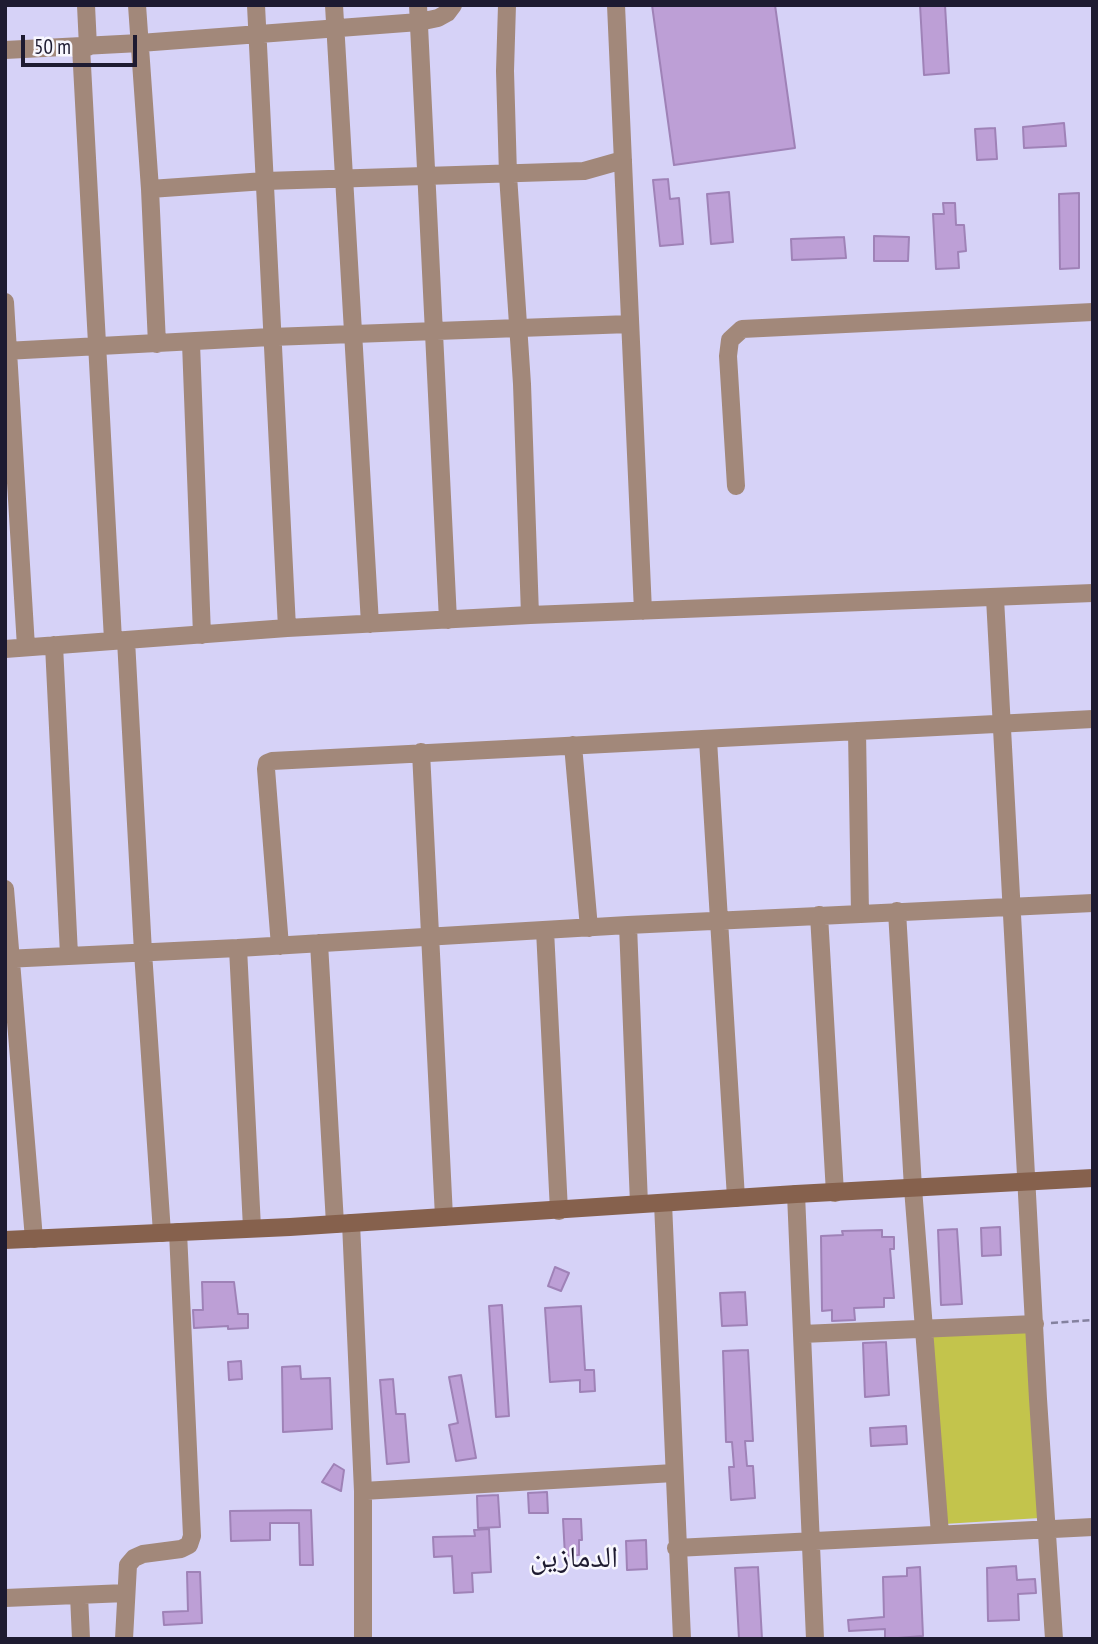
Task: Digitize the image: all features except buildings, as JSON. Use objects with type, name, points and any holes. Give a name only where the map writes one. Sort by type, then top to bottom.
[{"type":"street","points":[[86,5],[85,47],[98,348],[143,952],[170,1232],[192,1536],[189,1545],[181,1549],[143,1554],[128,1565],[124,1639]]},
{"type":"street","points":[[137,5],[150,189],[157,344]]},
{"type":"street","points":[[256,5],[287,628]]},
{"type":"street","points":[[334,5],[370,624]]},
{"type":"street","points":[[5,50],[257,35],[335,28],[418,14],[438,18],[447,13],[453,5]]},
{"type":"street","points":[[507,5],[505,71],[508,175],[522,384],[530,615]]},
{"type":"street","points":[[616,5],[643,611]]},
{"type":"street","points":[[418,14],[448,620]]},
{"type":"street","points":[[150,189],[265,181],[584,171],[623,160]]},
{"type":"street","points":[[5,302],[26,647]]},
{"type":"street","points":[[736,486],[728,356],[730,340],[742,329],[1093,312]]},
{"type":"street","points":[[7,351],[271,337],[630,324]]},
{"type":"street","points":[[191,343],[202,635]]},
{"type":"street","points":[[5,649],[287,628],[530,615],[1093,593]]},
{"type":"street","points":[[995,598],[1055,1639]]},
{"type":"street","points":[[54,645],[69,955]]},
{"type":"street","points":[[279,946],[267,763],[421,752],[1093,719]]},
{"type":"street","points":[[856,731],[860,914]]},
{"type":"street","points":[[708,740],[736,1198]]},
{"type":"street","points":[[573,745],[590,928]]},
{"type":"street","points":[[421,752],[444,1217]]},
{"type":"street","points":[[5,889],[8,958],[34,1239]]},
{"type":"street","points":[[8,958],[1093,902]]},
{"type":"street","points":[[897,911],[913,1188],[940,1534]]},
{"type":"street","points":[[819,915],[835,1193]]},
{"type":"street","points":[[628,925],[639,1204]]},
{"type":"street","points":[[545,930],[559,1211]]},
{"type":"street","points":[[319,943],[363,1491],[363,1639]]},
{"type":"street","points":[[238,948],[252,1228]]},
{"type":"street","points":[[5,1240],[559,1211],[796,1194],[1093,1178]]},
{"type":"street","points":[[796,1194],[815,1639]]},
{"type":"street","points":[[663,1203],[682,1639]]},
{"type":"street","points":[[802,1334],[1035,1324]]},
{"type":"street","points":[[363,1491],[674,1473]]},
{"type":"street","points":[[676,1548],[1093,1527]]},
{"type":"street","points":[[5,1598],[126,1593]]},
{"type":"street","points":[[79,1595],[81,1639]]},
{"type":"path","points":[[1035,1324],[1093,1320]]},
{"type":"shaded area","points":[[1029,1330],[1040,1518],[944,1524],[933,1336]]},
{"type":"district","name":"الدمازين","points":[[574,1558]]}]
